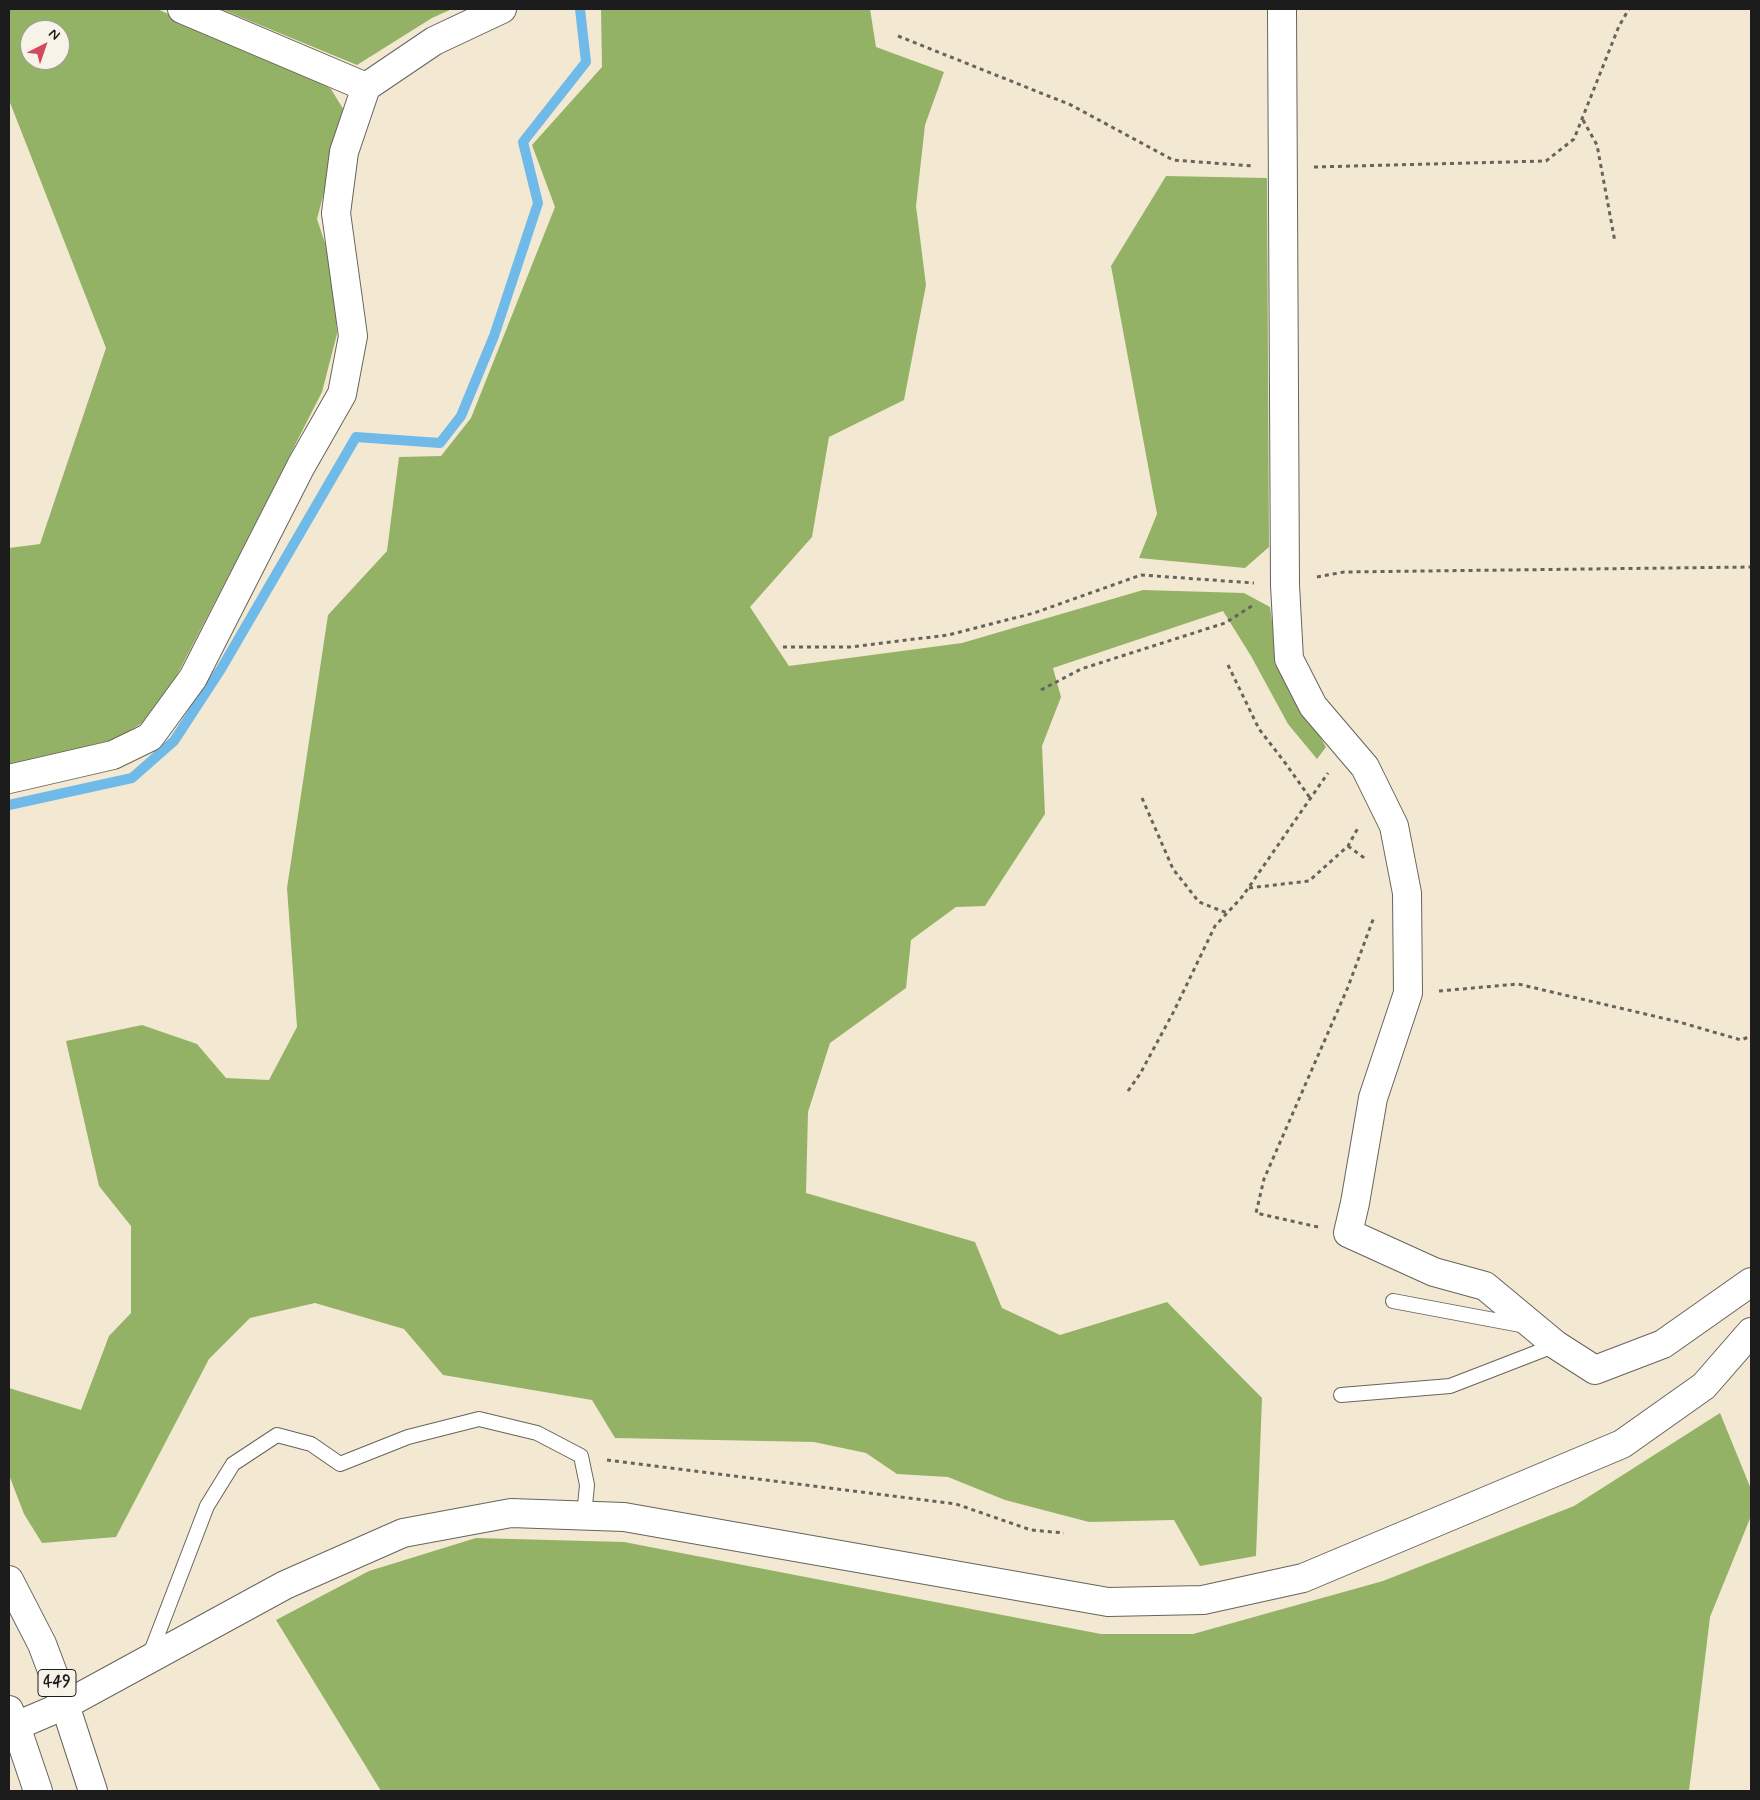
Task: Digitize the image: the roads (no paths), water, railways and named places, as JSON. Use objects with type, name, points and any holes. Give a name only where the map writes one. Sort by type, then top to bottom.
[{"type":"main road","points":[[182,9],[366,86]]},
{"type":"main road","points":[[9,779],[114,755],[150,737],[193,678],[301,466],[342,394],[353,336],[336,213],[344,152],[366,86],[434,41],[502,9]]},
{"type":"main road","points":[[1282,9],[1285,584],[1289,659],[1313,706],[1366,767],[1394,826],[1407,894],[1408,993],[1372,1098],[1355,1203],[1348,1233],[1434,1272],[1485,1286],[1546,1336],[1595,1370],[1663,1344],[1751,1282]]},
{"type":"main road","points":[[38,1791],[12,1718],[65,1706],[285,1585],[403,1532],[511,1513],[624,1517],[1108,1602],[1203,1600],[1303,1578],[1622,1444],[1704,1386],[1751,1332]]},
{"type":"main road","name":"449","points":[[9,1580],[42,1644],[93,1791]]},
{"type":"lane","points":[[1393,1301],[1546,1336]]},
{"type":"lane","points":[[1341,1396],[1450,1386],[1546,1336]]},
{"type":"lane","points":[[148,1660],[207,1506],[233,1464],[277,1435],[311,1444],[340,1464],[408,1437],[479,1419],[537,1433],[581,1456],[586,1485],[584,1516]]},
{"type":"waterway","points":[[9,805],[132,778],[174,741],[221,669],[356,437],[440,443],[461,416],[494,336],[538,203],[523,142],[586,62],[580,9]]}]
